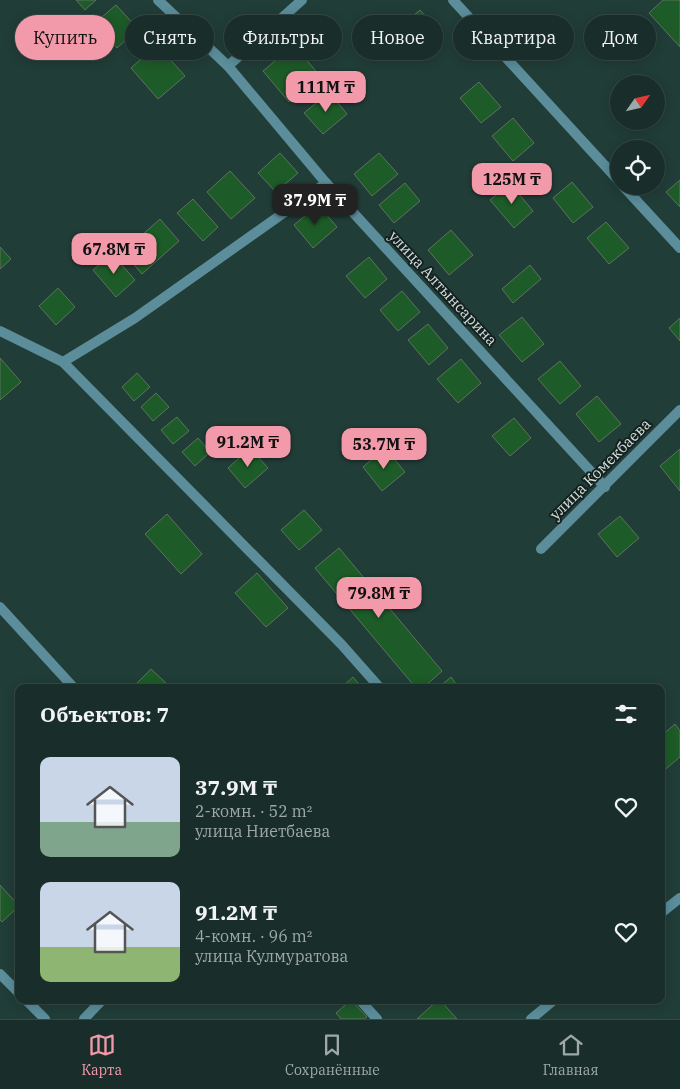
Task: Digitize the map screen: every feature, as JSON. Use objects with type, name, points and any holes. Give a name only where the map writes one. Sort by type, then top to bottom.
[{"type":"street","name":"улица Алтынсарина","points":[[158,0],[228,66],[326,183],[605,487]]},
{"type":"street","points":[[228,66],[302,0]]},
{"type":"street","points":[[453,0],[610,171]]},
{"type":"street","points":[[63,362],[135,318],[326,183]]},
{"type":"street","points":[[631,195],[680,248]]},
{"type":"street","points":[[0,331],[63,362],[342,645],[376,684]]},
{"type":"street","name":"улица Комекбаева","points":[[541,549],[680,410]]},
{"type":"street","points":[[0,607],[70,684]]},
{"type":"street","points":[[665,910],[680,898]]},
{"type":"street","points":[[0,974],[15,989]]},
{"type":"street","points":[[30,1004],[45,1019]]},
{"type":"street","points":[[84,1019],[98,1004]]},
{"type":"street","points":[[364,1004],[377,1019]]},
{"type":"street","points":[[531,1019],[549,1004]]},
{"type":"building","points":[[76,0],[96,0],[85,10]]},
{"type":"building","points":[[663,0],[680,0],[680,47],[656,21],[656,15],[649,13]]},
{"type":"building","points":[[116,5],[125,15],[125,41],[117,48],[115,46],[115,15],[104,15]]},
{"type":"building","points":[[420,10],[424,15],[414,15]]},
{"type":"building","points":[[140,60],[171,60],[185,76],[158,99],[131,68]]},
{"type":"building","points":[[276,60],[307,60],[320,76],[289,102],[263,71]]},
{"type":"building","points":[[479,82],[501,107],[481,123],[460,98]]},
{"type":"building","points":[[329,92],[347,114],[323,134],[304,113]]},
{"type":"building","points":[[513,118],[534,143],[513,161],[492,136]]},
{"type":"building","points":[[280,153],[298,173],[276,192],[258,173]]},
{"type":"building","points":[[379,153],[398,174],[372,196],[354,174]]},
{"type":"building","points":[[230,171],[255,198],[231,219],[207,192]]},
{"type":"building","points":[[680,180],[680,207],[666,192]]},
{"type":"building","points":[[572,182],[593,207],[573,223],[553,198]]},
{"type":"building","points":[[405,183],[420,201],[394,223],[379,205]]},
{"type":"building","points":[[510,183],[533,211],[514,228],[490,200]]},
{"type":"building","points":[[193,199],[218,227],[203,241],[177,213]]},
{"type":"building","points":[[318,205],[337,227],[313,248],[294,225]]},
{"type":"building","points":[[160,219],[179,241],[142,274],[123,252]]},
{"type":"building","points":[[606,222],[629,248],[609,264],[587,238]]},
{"type":"building","points":[[451,230],[473,255],[449,275],[428,250]]},
{"type":"building","points":[[0,247],[11,259],[0,269]]},
{"type":"building","points":[[112,254],[135,280],[116,297],[93,270]]},
{"type":"building","points":[[369,257],[387,279],[365,298],[346,276]]},
{"type":"building","points":[[530,265],[541,279],[513,303],[502,289]]},
{"type":"building","points":[[58,288],[75,307],[56,325],[39,306]]},
{"type":"building","points":[[402,291],[420,312],[398,331],[380,310]]},
{"type":"building","points":[[522,317],[544,344],[522,362],[499,335]]},
{"type":"building","points":[[680,318],[680,341],[669,328]]},
{"type":"building","points":[[428,324],[448,348],[429,365],[408,340]]},
{"type":"building","points":[[0,358],[21,382],[0,400]]},
{"type":"building","points":[[461,359],[481,383],[458,403],[437,379]]},
{"type":"building","points":[[560,361],[581,386],[560,404],[538,379]]},
{"type":"building","points":[[137,373],[150,387],[134,401],[122,387]]},
{"type":"building","points":[[156,393],[169,407],[153,421],[141,407]]},
{"type":"building","points":[[597,396],[621,424],[599,442],[576,414]]},
{"type":"building","points":[[177,417],[189,431],[173,444],[161,430]]},
{"type":"building","points":[[514,418],[531,438],[510,456],[492,436]]},
{"type":"building","points":[[198,438],[210,452],[195,466],[182,452]]},
{"type":"building","points":[[250,448],[268,468],[245,488],[228,468]]},
{"type":"building","points":[[385,448],[405,472],[382,491],[363,467]]},
{"type":"building","points":[[680,449],[680,491],[660,466]]},
{"type":"building","points":[[304,510],[322,530],[299,550],[281,530]]},
{"type":"building","points":[[167,514],[202,554],[181,574],[145,534]]},
{"type":"building","points":[[620,516],[639,538],[617,557],[598,534]]},
{"type":"building","points":[[339,548],[442,671],[427,684],[413,684],[315,568]]},
{"type":"building","points":[[257,573],[288,608],[266,627],[235,593]]},
{"type":"building","points":[[151,669],[167,684],[136,684]]},
{"type":"building","points":[[353,677],[359,684],[345,684]]},
{"type":"building","points":[[451,677],[456,684],[443,684]]},
{"type":"building","points":[[675,724],[680,731],[680,757],[665,770],[665,733]]},
{"type":"building","points":[[0,885],[15,902],[15,910],[2,922],[0,920]]},
{"type":"building","points":[[346,1004],[355,1004],[367,1017],[364,1019],[341,1019],[336,1013]]},
{"type":"building","points":[[434,1004],[444,1004],[457,1019],[417,1019]]}]
